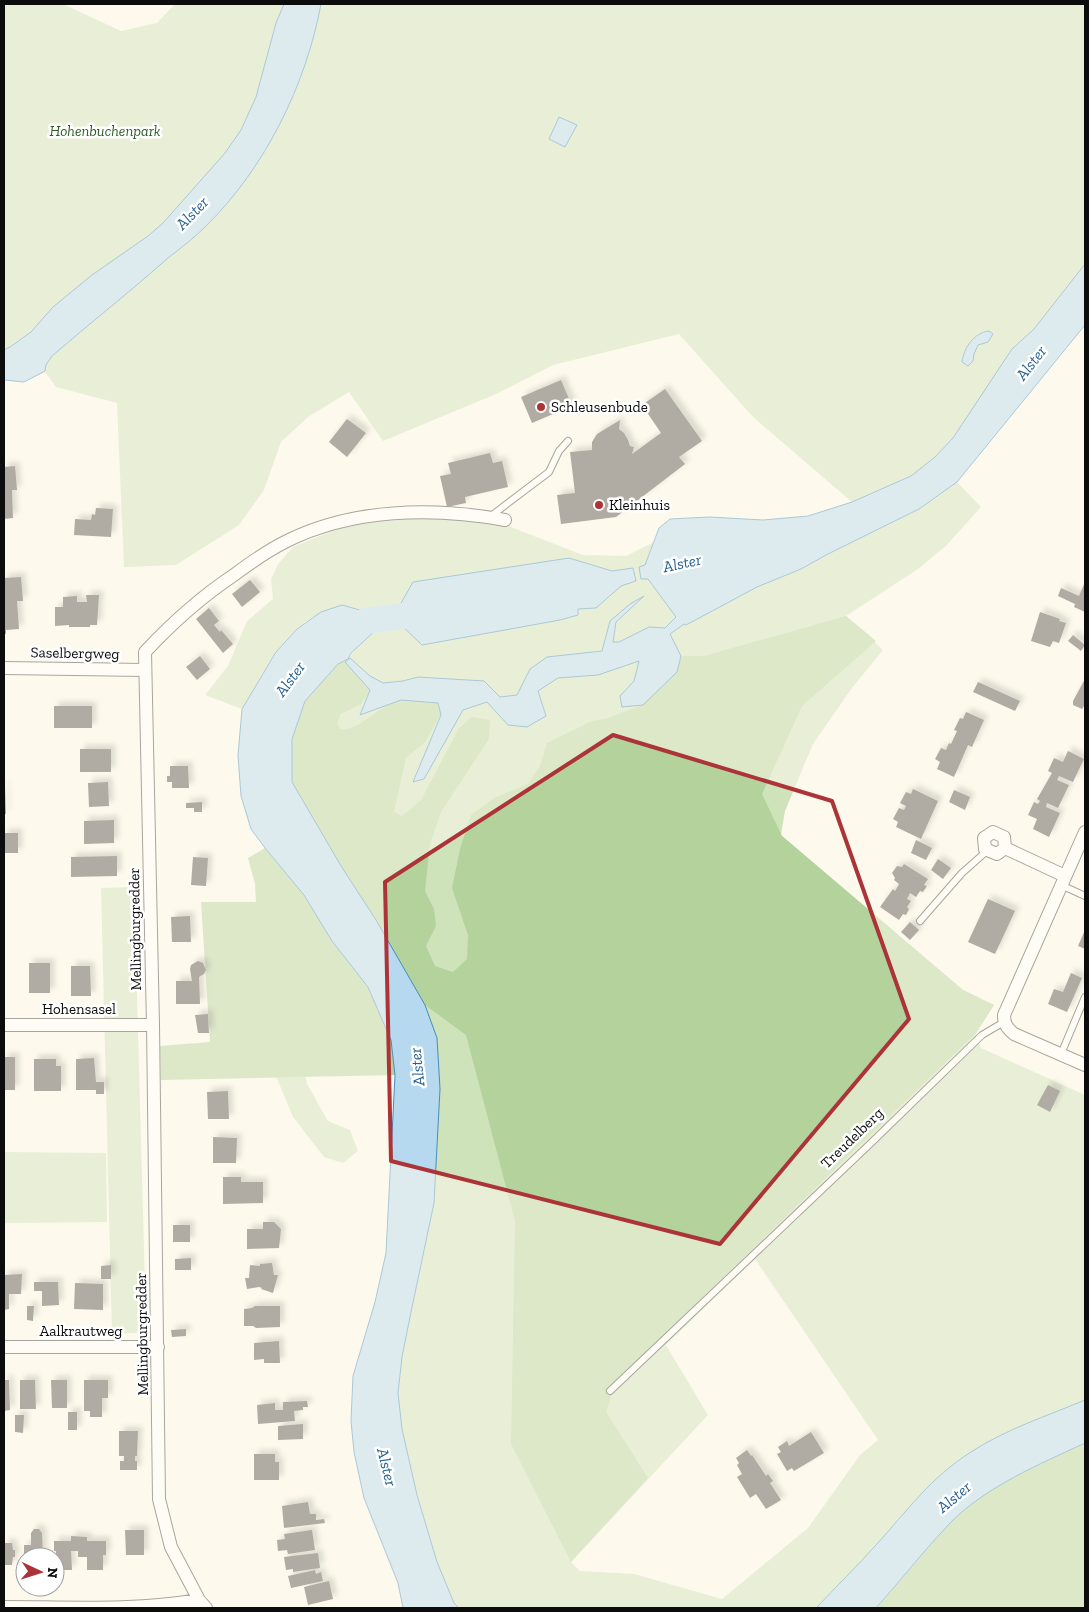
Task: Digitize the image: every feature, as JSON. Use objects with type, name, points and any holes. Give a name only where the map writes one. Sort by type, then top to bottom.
[{"type":"street","name":"Mellingburgredder","points":[[202,1604],[171,1547],[159,1499],[153,1025],[145,652],[182,614],[218,586],[286,541],[321,528],[362,517],[408,512],[460,513],[505,520]]},
{"type":"street","name":"Saselbergweg","points":[[4,668],[145,670]]},
{"type":"street","points":[[993,832],[1004,837],[1005,848],[997,854],[985,849],[984,838],[993,832]]},
{"type":"street","points":[[1085,832],[1005,1010],[1004,1022],[1014,1034],[1085,1065]]},
{"type":"street","points":[[1005,848],[1063,880]]},
{"type":"street","name":"Hohensasel","points":[[4,1025],[153,1025]]},
{"type":"street","name":"Aalkrautweg","points":[[4,1347],[158,1347]]},
{"type":"street","points":[[4,1607],[126,1607],[202,1604]]},
{"type":"lane","points":[[490,517],[549,472],[559,451],[568,441]]},
{"type":"lane","points":[[920,921],[962,873],[988,850]]},
{"type":"lane","points":[[1063,880],[1085,896]]},
{"type":"lane","points":[[1061,1054],[1085,997]]},
{"type":"lane","name":"Treudelberg","points":[[610,1391],[865,1149],[982,1034],[1004,1022]]},
{"type":"highlighted area","points":[[613,735],[832,801],[909,1019],[720,1244],[391,1161],[385,882]]},
{"type":"green space","name":"Hohenbuchenpark","points":[[4,4],[63,4],[121,31],[157,23],[175,4],[1085,4],[1085,264],[1034,329],[1012,349],[953,438],[935,457],[911,476],[852,502],[753,417],[679,334],[553,365],[496,394],[383,441],[349,392],[308,417],[281,442],[264,490],[239,525],[176,565],[124,567],[117,403],[56,387],[45,372],[24,382],[4,380]]},
{"type":"green space","points":[[957,482],[981,507],[946,546],[918,569],[846,616],[883,650],[852,688],[813,744],[785,811],[781,835],[963,990],[994,1005],[976,1033],[981,1048],[1085,1095],[1085,1608],[459,1608],[454,1603],[437,1562],[417,1494],[402,1429],[398,1393],[402,1357],[434,1203],[440,1089],[437,1038],[292,782],[348,659],[366,638],[390,624],[356,608],[336,607],[300,626],[288,638],[277,651],[242,709],[205,695],[228,666],[247,621],[273,599],[271,579],[278,564],[293,547],[347,525],[420,518],[498,522],[583,555],[626,556],[654,542],[645,566],[757,587],[801,569],[919,509]],"holes":[[[755,1259],[878,1440],[860,1455],[808,1528],[722,1599],[634,1574],[580,1571],[571,1562],[708,1415],[666,1345]]]},
{"type":"green space","points":[[846,616],[876,641],[802,706],[762,794],[782,836],[963,990],[994,1005],[976,1033],[616,1381],[606,1412],[648,1478],[571,1562],[511,1444],[515,1221],[466,1035],[425,1005],[376,920],[341,866],[292,782],[292,739],[305,701],[338,664],[348,659],[370,690],[361,704],[341,714],[337,723],[340,729],[355,726],[394,702],[411,700],[438,703],[441,714],[425,742],[406,758],[394,812],[402,816],[421,800],[459,728],[472,717],[490,720],[489,739],[441,812],[430,844],[425,891],[434,909],[436,926],[426,946],[435,966],[453,972],[467,959],[468,935],[452,888],[460,849],[471,815],[494,798],[528,784],[540,766],[547,743],[592,721],[605,719],[643,705],[677,672],[681,656],[704,656]]},
{"type":"green space","points":[[265,848],[304,895],[332,941],[368,987],[391,1040],[395,1075],[161,1080],[160,1046],[210,1042],[201,902],[256,902],[255,884],[248,858]]},
{"type":"green space","points":[[134,887],[146,1321],[136,1333],[112,1334],[101,888]]},
{"type":"green space","points":[[299,1048],[307,1084],[328,1121],[350,1130],[358,1151],[343,1163],[324,1157],[293,1117],[270,1062]]},
{"type":"green space","points":[[4,1152],[106,1153],[107,1222],[4,1223]]},
{"type":"green space","points":[[1085,1443],[1085,1608],[877,1608],[932,1543],[965,1509],[1015,1477]]},
{"type":"water","points":[[284,4],[321,4],[305,65],[294,95],[280,124],[247,178],[227,203],[187,243],[52,356],[46,365],[45,371],[24,382],[4,380],[4,350],[31,332],[53,307],[92,275],[148,236],[163,223],[225,153],[241,130],[256,97],[276,23]]},
{"type":"water","points":[[559,117],[577,125],[565,147],[549,139]]},
{"type":"water","points":[[1085,264],[1085,325],[957,482],[919,509],[801,569],[757,587],[686,625],[684,624],[670,634],[681,656],[677,672],[643,705],[622,707],[620,696],[634,681],[639,661],[598,675],[558,678],[538,691],[546,716],[527,727],[508,725],[487,702],[463,710],[424,779],[413,782],[441,715],[438,703],[401,700],[360,715],[370,690],[345,662],[350,658],[370,676],[383,683],[418,677],[484,681],[500,697],[517,695],[530,669],[547,657],[602,651],[610,621],[630,604],[644,596],[616,622],[613,642],[619,642],[649,627],[665,628],[676,617],[648,579],[641,579],[639,567],[645,565],[659,528],[670,519],[710,517],[763,520],[808,516],[852,502],[911,476],[935,457],[953,438],[1012,349],[1034,329]]},
{"type":"water","points":[[989,331],[993,334],[988,342],[978,345],[973,361],[968,366],[962,362],[967,346],[974,338]]},
{"type":"water","points":[[569,558],[612,571],[633,568],[636,581],[621,586],[596,608],[578,609],[578,615],[560,620],[422,645],[398,622],[396,612],[413,582]]},
{"type":"water","points":[[342,605],[367,612],[388,612],[390,624],[377,629],[351,653],[348,659],[338,664],[305,701],[292,739],[292,782],[425,1005],[437,1038],[440,1089],[434,1203],[402,1357],[398,1393],[402,1429],[417,1495],[437,1562],[454,1603],[459,1608],[403,1608],[398,1583],[364,1498],[354,1452],[351,1421],[353,1376],[375,1302],[386,1253],[395,1075],[391,1040],[368,987],[332,941],[304,895],[251,829],[241,796],[238,755],[242,709],[276,652],[297,629],[321,612]]},
{"type":"water","points":[[1085,1400],[1085,1443],[1015,1477],[965,1509],[941,1532],[876,1608],[816,1608],[869,1553],[920,1495],[956,1462],[998,1436]]},
{"type":"building","points":[[561,380],[572,406],[532,423],[521,397]]},
{"type":"building","points":[[665,389],[702,441],[679,457],[685,464],[616,517],[561,524],[557,495],[575,493],[570,452],[592,450],[592,442],[597,434],[620,420],[619,429],[624,433],[630,446],[634,447],[632,454],[661,433],[642,405]]},
{"type":"building","points":[[347,419],[366,433],[347,457],[329,442]]},
{"type":"building","points":[[490,453],[493,463],[502,461],[508,487],[465,497],[466,503],[447,507],[440,476],[451,474],[448,463]]},
{"type":"building","points":[[15,466],[17,490],[12,490],[13,518],[4,519],[4,467]]},
{"type":"building","points":[[96,508],[113,509],[111,537],[74,535],[75,519],[91,520],[92,514],[95,515]]},
{"type":"building","points":[[21,577],[23,601],[17,601],[19,629],[6,630],[6,634],[4,634],[4,578]]},
{"type":"building","points":[[250,580],[260,592],[242,607],[232,594]]},
{"type":"building","points":[[1085,582],[1085,612],[1074,607],[1075,604],[1058,596],[1061,588],[1079,596]]},
{"type":"building","points":[[86,595],[99,595],[97,625],[90,625],[90,627],[55,626],[55,607],[63,607],[63,597],[77,596],[77,602],[87,602]]},
{"type":"building","points":[[209,608],[219,621],[214,625],[233,644],[223,653],[196,619]]},
{"type":"building","points":[[1040,612],[1066,623],[1059,643],[1053,641],[1050,647],[1031,641]]},
{"type":"building","points":[[1073,635],[1085,645],[1081,651],[1068,641]]},
{"type":"building","points":[[200,656],[210,669],[197,680],[186,667]]},
{"type":"building","points":[[1085,679],[1085,707],[1082,709],[1073,705],[1073,701]]},
{"type":"building","points":[[978,682],[1020,701],[1015,711],[973,692]]},
{"type":"building","points":[[54,706],[92,706],[92,728],[54,728]]},
{"type":"building","points":[[966,712],[984,720],[972,747],[968,745],[954,777],[937,769],[940,762],[935,759],[941,748],[946,750],[949,743],[951,744],[957,731],[954,730],[960,718],[963,719]]},
{"type":"building","points":[[80,749],[111,749],[111,772],[80,772]]},
{"type":"building","points":[[1068,751],[1084,759],[1073,782],[1059,776],[1057,780],[1069,785],[1058,808],[1047,803],[1046,807],[1060,813],[1049,837],[1033,829],[1037,819],[1028,815],[1034,802],[1038,804],[1040,801],[1037,799],[1052,773],[1048,771],[1054,758],[1063,762]]},
{"type":"building","points":[[170,766],[188,766],[189,788],[172,788],[172,782],[167,782],[167,776],[170,776]]},
{"type":"building","points":[[108,782],[109,806],[89,807],[88,783]]},
{"type":"building","points":[[5,785],[6,814],[4,814]]},
{"type":"building","points":[[913,789],[938,801],[921,839],[896,827],[898,822],[893,819],[899,808],[904,810],[906,806],[900,803],[906,792],[911,794]]},
{"type":"building","points":[[954,790],[970,797],[965,810],[949,802]]},
{"type":"building","points":[[202,802],[202,812],[194,812],[194,808],[186,808],[186,803]]},
{"type":"building","points":[[114,820],[114,843],[84,844],[84,821]]},
{"type":"building","points":[[4,833],[18,833],[18,853],[4,853]]},
{"type":"building","points":[[916,840],[932,848],[926,860],[911,853]]},
{"type":"building","points":[[117,856],[117,876],[71,877],[71,857]]},
{"type":"building","points":[[193,857],[208,858],[206,886],[191,885]]},
{"type":"building","points":[[938,859],[951,868],[943,879],[931,870]]},
{"type":"building","points":[[904,864],[928,879],[924,885],[927,886],[923,892],[920,891],[916,897],[910,893],[907,899],[911,901],[907,907],[909,909],[906,915],[903,914],[899,920],[880,907],[899,884],[894,880],[895,878],[892,873],[897,866],[902,867]]},
{"type":"building","points":[[988,899],[1015,911],[995,954],[968,942]]},
{"type":"building","points":[[190,916],[191,942],[172,942],[171,917]]},
{"type":"building","points":[[910,922],[919,930],[910,940],[901,932]]},
{"type":"building","points":[[1085,930],[1085,949],[1078,946]]},
{"type":"building","points":[[198,961],[203,963],[206,970],[199,977],[200,1004],[176,1004],[176,981],[192,981],[191,965]]},
{"type":"building","points":[[29,963],[50,963],[50,993],[29,993]]},
{"type":"building","points":[[71,966],[90,966],[91,996],[71,996]]},
{"type":"building","points":[[1071,973],[1082,978],[1067,1012],[1048,1004],[1054,989],[1063,992]]},
{"type":"building","points":[[208,1014],[209,1033],[198,1033],[195,1015]]},
{"type":"building","points":[[4,1057],[15,1057],[15,1090],[4,1090]]},
{"type":"building","points":[[94,1058],[96,1082],[104,1082],[104,1094],[96,1094],[96,1090],[76,1090],[76,1059]]},
{"type":"building","points":[[34,1059],[56,1059],[56,1066],[61,1066],[61,1091],[34,1091]]},
{"type":"building","points":[[1048,1085],[1060,1091],[1050,1112],[1037,1105]]},
{"type":"building","points":[[228,1091],[229,1119],[208,1119],[207,1092]]},
{"type":"building","points":[[213,1137],[237,1138],[236,1163],[213,1163]]},
{"type":"building","points":[[223,1177],[241,1177],[241,1182],[263,1182],[263,1203],[223,1204]]},
{"type":"building","points":[[263,1222],[274,1222],[281,1229],[279,1248],[247,1249],[247,1229],[263,1229]]},
{"type":"building","points":[[173,1225],[190,1225],[190,1242],[173,1242]]},
{"type":"building","points":[[191,1258],[191,1270],[175,1270],[175,1259]]},
{"type":"building","points":[[272,1263],[274,1275],[278,1275],[273,1293],[259,1287],[247,1289],[245,1278],[249,1278],[250,1265],[260,1266],[260,1264]]},
{"type":"building","points":[[111,1265],[111,1279],[101,1279],[101,1266]]},
{"type":"building","points":[[22,1274],[21,1294],[9,1294],[9,1309],[4,1310],[4,1275]]},
{"type":"building","points":[[34,1282],[58,1282],[59,1305],[42,1306],[42,1291],[34,1291]]},
{"type":"building","points":[[75,1283],[103,1284],[103,1310],[74,1309]]},
{"type":"building","points":[[27,1306],[34,1306],[33,1321],[27,1320]]},
{"type":"building","points":[[255,1306],[280,1306],[280,1327],[256,1328],[244,1326],[244,1309]]},
{"type":"building","points":[[186,1329],[186,1336],[172,1337],[171,1330]]},
{"type":"building","points":[[279,1341],[280,1363],[264,1363],[264,1359],[254,1360],[254,1343]]},
{"type":"building","points":[[4,1380],[9,1380],[10,1410],[4,1411]]},
{"type":"building","points":[[20,1380],[35,1380],[36,1409],[20,1409]]},
{"type":"building","points":[[51,1380],[67,1380],[67,1408],[52,1408]]},
{"type":"building","points":[[84,1380],[108,1380],[108,1398],[102,1398],[102,1417],[90,1417],[90,1411],[84,1411]]},
{"type":"building","points":[[307,1401],[308,1407],[303,1407],[303,1410],[294,1411],[295,1421],[258,1424],[257,1405],[275,1403],[275,1410],[283,1410],[283,1402]]},
{"type":"building","points":[[68,1412],[77,1412],[77,1430],[68,1430]]},
{"type":"building","points":[[15,1415],[24,1415],[23,1433],[15,1432]]},
{"type":"building","points":[[303,1424],[303,1439],[278,1440],[278,1426]]},
{"type":"building","points":[[119,1431],[138,1431],[137,1456],[135,1456],[137,1470],[120,1470],[120,1461],[124,1461],[124,1456],[119,1456]]},
{"type":"building","points":[[811,1432],[824,1453],[794,1471],[792,1468],[787,1471],[777,1454],[781,1452],[778,1447],[787,1441],[789,1446]]},
{"type":"building","points":[[747,1450],[766,1476],[768,1474],[773,1481],[770,1483],[781,1500],[766,1509],[756,1494],[750,1498],[737,1477],[742,1474],[737,1465],[739,1463],[736,1458]]},
{"type":"building","points":[[254,1454],[275,1454],[275,1462],[279,1462],[279,1480],[254,1480]]},
{"type":"building","points":[[308,1502],[310,1514],[316,1514],[316,1520],[324,1519],[325,1523],[284,1528],[282,1506]]},
{"type":"building","points":[[34,1529],[39,1529],[42,1533],[43,1547],[24,1547],[24,1545],[31,1545],[31,1533]]},
{"type":"building","points":[[125,1530],[144,1530],[144,1555],[126,1555]]},
{"type":"building","points":[[312,1530],[315,1550],[288,1554],[287,1550],[278,1551],[277,1540],[285,1539],[284,1534]]},
{"type":"building","points":[[71,1536],[87,1537],[87,1541],[106,1541],[106,1555],[103,1555],[103,1570],[87,1570],[87,1557],[78,1557],[78,1551],[71,1551],[72,1570],[65,1570],[65,1547],[54,1547],[54,1541],[71,1541]]},
{"type":"building","points":[[4,1543],[12,1543],[15,1557],[13,1557],[12,1565],[4,1565]]},
{"type":"building","points":[[318,1553],[320,1568],[293,1572],[293,1569],[286,1570],[284,1557]]},
{"type":"building","points":[[315,1570],[316,1574],[321,1572],[323,1581],[291,1588],[288,1576]]},
{"type":"building","points":[[329,1581],[333,1599],[308,1605],[304,1587]]},
{"type":"waterway","name":"Alster","points":[[353,626],[366,621],[433,612]]},
{"type":"place","name":"Schleusenbude","points":[[541,407]]},
{"type":"place","name":"Kleinhuis","points":[[599,505]]}]
